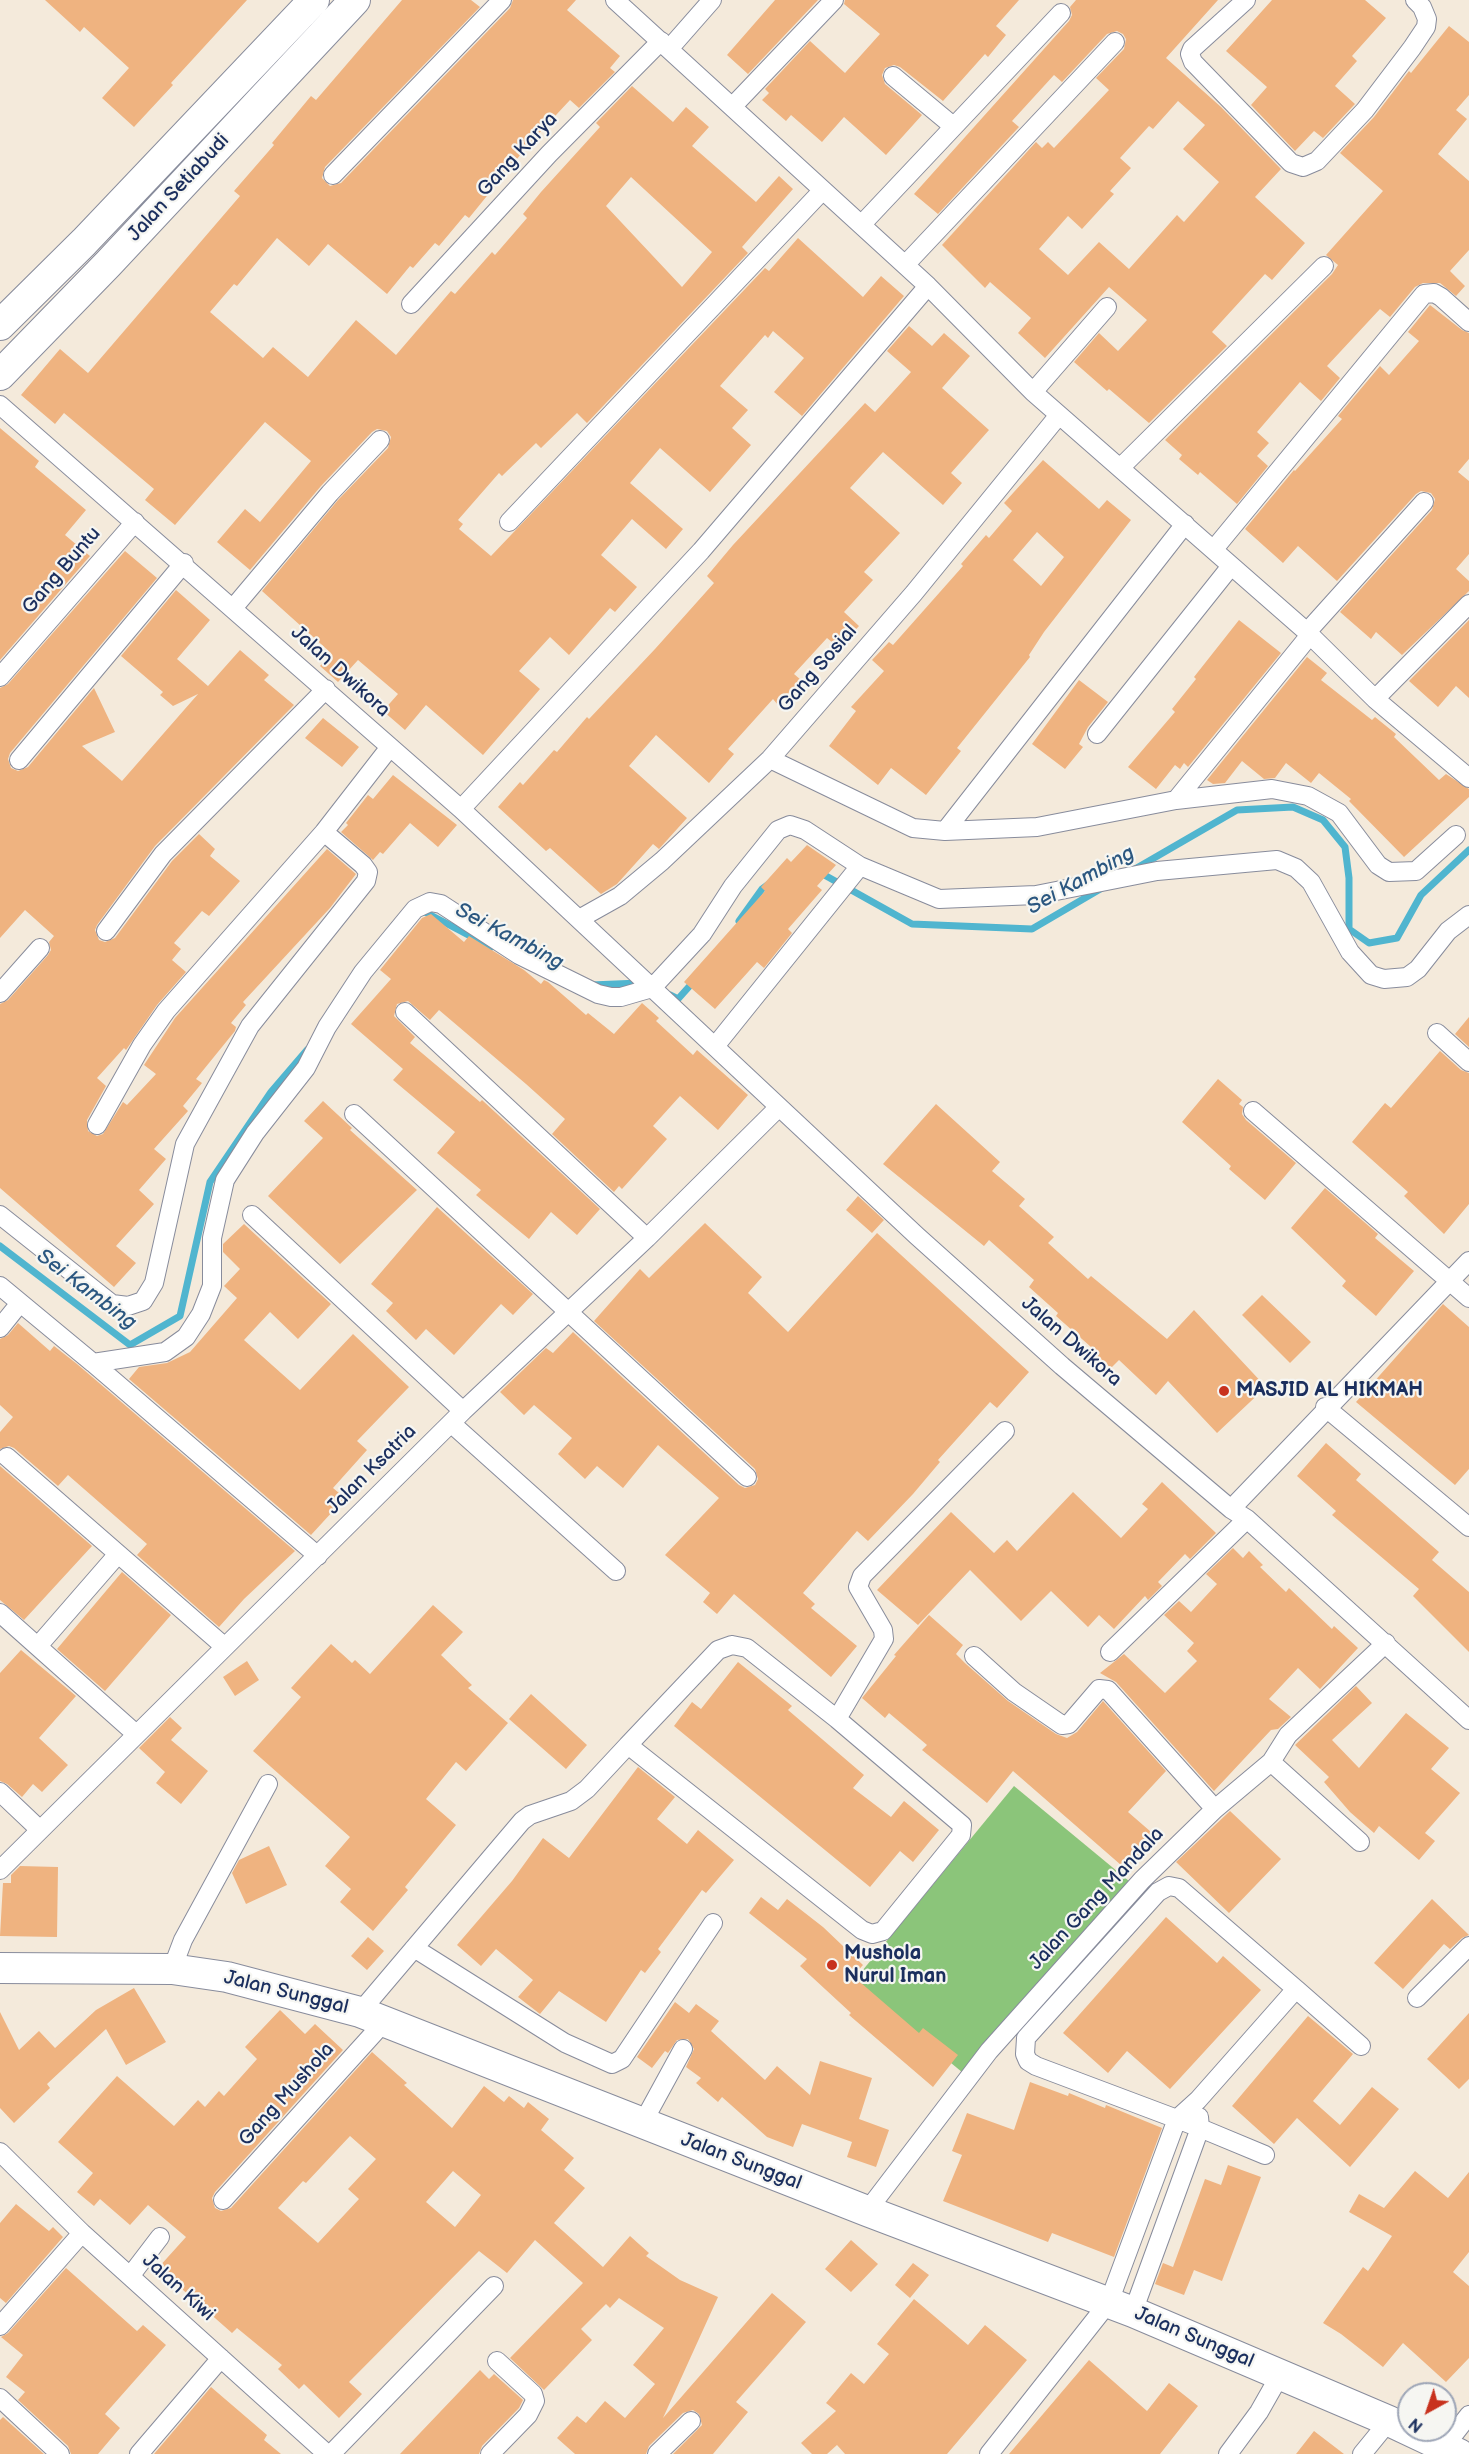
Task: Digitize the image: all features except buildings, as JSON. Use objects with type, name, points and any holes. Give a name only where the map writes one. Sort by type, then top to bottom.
[{"type":"main road","name":"Jalan Setiabudi","points":[[0,325],[84,242],[314,0]]},
{"type":"main road","name":"Jalan Setiabudi","points":[[0,375],[108,264],[355,0]]},
{"type":"main road","points":[[84,242],[108,264]]},
{"type":"main road","name":"Jalan Sunggal","points":[[0,1968],[172,1969],[227,1977],[373,2016],[642,2124],[1121,2307],[1389,2421],[1452,2451]]},
{"type":"street","points":[[333,175],[502,0]]},
{"type":"street","points":[[615,0],[822,191],[862,224],[928,286],[1033,392],[1309,634],[1375,699],[1469,778]]},
{"type":"street","name":"Gang Karya","points":[[411,303],[549,154],[712,0]]},
{"type":"street","points":[[732,107],[834,0]]},
{"type":"street","points":[[1246,0],[1192,49],[1190,54],[1193,62],[1291,163],[1303,167],[1317,161],[1365,110],[1412,48],[1426,27],[1427,19],[1422,7],[1415,0]]},
{"type":"street","points":[[862,224],[1061,13]]},
{"type":"street","points":[[904,265],[1115,42]]},
{"type":"street","points":[[893,76],[953,126]]},
{"type":"street","points":[[509,522],[822,191]]},
{"type":"street","points":[[1120,468],[1324,266]]},
{"type":"street","points":[[461,809],[701,551],[928,286]]},
{"type":"street","points":[[1214,549],[1424,294],[1434,293],[1441,297],[1469,322]]},
{"type":"street","points":[[1033,392],[1107,307]]},
{"type":"street","name":"Jalan Dwikora","points":[[0,405],[184,563],[461,809],[716,1045],[917,1236],[1062,1366],[1231,1509],[1247,1519],[1469,1720]]},
{"type":"street","name":"Gang Sosial","points":[[585,925],[662,861],[770,759],[914,593],[1059,415]]},
{"type":"street","points":[[234,608],[330,493],[380,440]]},
{"type":"street","points":[[1176,800],[1309,634],[1424,502]]},
{"type":"street","name":"Gang Buntu","points":[[0,677],[135,522]]},
{"type":"street","points":[[945,831],[1185,524]]},
{"type":"street","points":[[19,760],[184,563]]},
{"type":"street","points":[[1097,734],[1231,566]]},
{"type":"street","points":[[1375,699],[1469,604]]},
{"type":"street","points":[[106,931],[163,854],[326,689]]},
{"type":"street","points":[[97,1125],[142,1045],[166,1011],[324,832],[390,747]]},
{"type":"street","points":[[770,759],[913,828],[945,831],[1037,826],[1176,800],[1272,789],[1308,796],[1339,813],[1378,865],[1389,872],[1416,871],[1456,835]]},
{"type":"street","points":[[93,1363],[165,1352],[186,1337],[201,1314],[212,1286],[213,1238],[225,1180],[255,1133],[306,1068],[327,1027],[363,972],[415,909],[430,902],[441,904],[519,955],[598,994],[621,997],[648,983],[702,934],[733,886],[778,830],[790,825],[805,830],[860,866],[939,899],[1036,895],[1157,871],[1277,860],[1296,868],[1311,882],[1350,952],[1371,975],[1384,979],[1407,977],[1418,969],[1448,931],[1469,915]]},
{"type":"street","points":[[0,1215],[112,1304],[128,1306],[143,1300],[154,1283],[185,1144],[250,1026],[366,881],[368,873],[363,866],[324,832]]},
{"type":"street","points":[[716,1045],[860,866]]},
{"type":"street","points":[[0,993],[40,948]]},
{"type":"street","points":[[405,1012],[647,1238]]},
{"type":"street","points":[[1437,1033],[1469,1062]]},
{"type":"street","name":"Jalan Ksatria","points":[[0,1870],[458,1417],[647,1238],[779,1107]]},
{"type":"street","points":[[1253,1112],[1469,1298]]},
{"type":"street","points":[[354,1114],[747,1477]]},
{"type":"street","points":[[252,1215],[616,1570]]},
{"type":"street","points":[[1231,1509],[1326,1407],[1451,1282],[1469,1261]]},
{"type":"street","points":[[0,1286],[318,1556]]},
{"type":"street","points":[[0,1328],[20,1303]]},
{"type":"street","points":[[1326,1407],[1466,1519]]},
{"type":"street","points":[[837,1719],[884,1639],[883,1630],[858,1587],[862,1576],[1005,1431]]},
{"type":"street","points":[[7,1457],[225,1647]]},
{"type":"street","points":[[1110,1652],[1247,1519]]},
{"type":"street","points":[[38,1646],[118,1554]]},
{"type":"street","points":[[0,1613],[136,1734]]},
{"type":"street","name":"Jalan Gang Mandala","points":[[867,2211],[989,2051],[1142,1880],[1215,1809],[1271,1762],[1288,1735],[1386,1643]]},
{"type":"street","name":"Gang Mushola","points":[[223,2200],[373,2016],[414,1948],[522,1821],[530,1815],[571,1801],[586,1789],[718,1650],[732,1645],[747,1648],[837,1719],[962,1825],[961,1835],[882,1931],[872,1934],[862,1930],[628,1745]]},
{"type":"street","points":[[974,1656],[1014,1692],[1062,1725],[1069,1724],[1099,1689],[1108,1690],[1215,1809]]},
{"type":"street","points":[[1271,1762],[1360,1842]]},
{"type":"street","points":[[172,1969],[188,1930],[268,1784]]},
{"type":"street","points":[[0,1792],[39,1829]]},
{"type":"street","points":[[1265,2155],[1036,2066],[1028,2061],[1025,2054],[1026,2038],[1158,1892],[1169,1886],[1179,1888],[1361,2046]]},
{"type":"street","points":[[414,1948],[566,2043],[612,2064],[618,2064],[713,1923]]},
{"type":"street","points":[[1417,1998],[1469,1946]]},
{"type":"street","points":[[1121,2307],[1149,2195],[1177,2119],[1198,2100],[1296,1989]]},
{"type":"street","points":[[642,2124],[683,2049]]},
{"type":"street","points":[[989,2454],[1121,2307],[1173,2203],[1200,2128],[1198,2100]]},
{"type":"street","name":"Jalan Kiwi","points":[[0,2152],[82,2233],[131,2275],[322,2452]]},
{"type":"street","points":[[1149,2195],[1173,2203]]},
{"type":"street","points":[[0,2326],[82,2233]]},
{"type":"street","points":[[131,2275],[160,2237]]},
{"type":"street","points":[[322,2452],[494,2286]]},
{"type":"street","points":[[139,2454],[221,2358]]},
{"type":"street","points":[[490,2454],[528,2415],[534,2401],[533,2394],[497,2361]]},
{"type":"street","points":[[1228,2454],[1259,2412],[1280,2375]]},
{"type":"street","points":[[0,2398],[60,2454]]},
{"type":"street","points":[[1452,2451],[1469,2415]]},
{"type":"street","points":[[657,2454],[691,2421]]},
{"type":"street","points":[[1362,2454],[1389,2421]]},
{"type":"green space","points":[[1014,1786],[1135,1886],[974,2082],[853,1982]]},
{"type":"waterway","name":"Sei Kambing","points":[[1135,869],[1237,810],[1293,807],[1323,820],[1345,847],[1349,878],[1349,929],[1369,943],[1397,938],[1421,895],[1469,850]]},
{"type":"waterway","name":"Sei Kambing","points":[[819,872],[912,924],[1032,929],[1102,888]]},
{"type":"waterway","name":"Sei Kambing","points":[[739,921],[762,889],[770,883]]},
{"type":"waterway","name":"Sei Kambing","points":[[421,910],[491,947]]},
{"type":"waterway","name":"Sei Kambing","points":[[670,995],[678,999],[695,980]]},
{"type":"waterway","name":"Sei Kambing","points":[[591,985],[640,983]]},
{"type":"waterway","name":"Sei Kambing","points":[[0,1246],[130,1345],[180,1316],[210,1182],[271,1092],[307,1050]]},
{"type":"place","name":"MASJID AL HIKMAH","points":[[1224,1391]]},
{"type":"place","name":"Mushola Nurul Iman","points":[[832,1965]]}]
